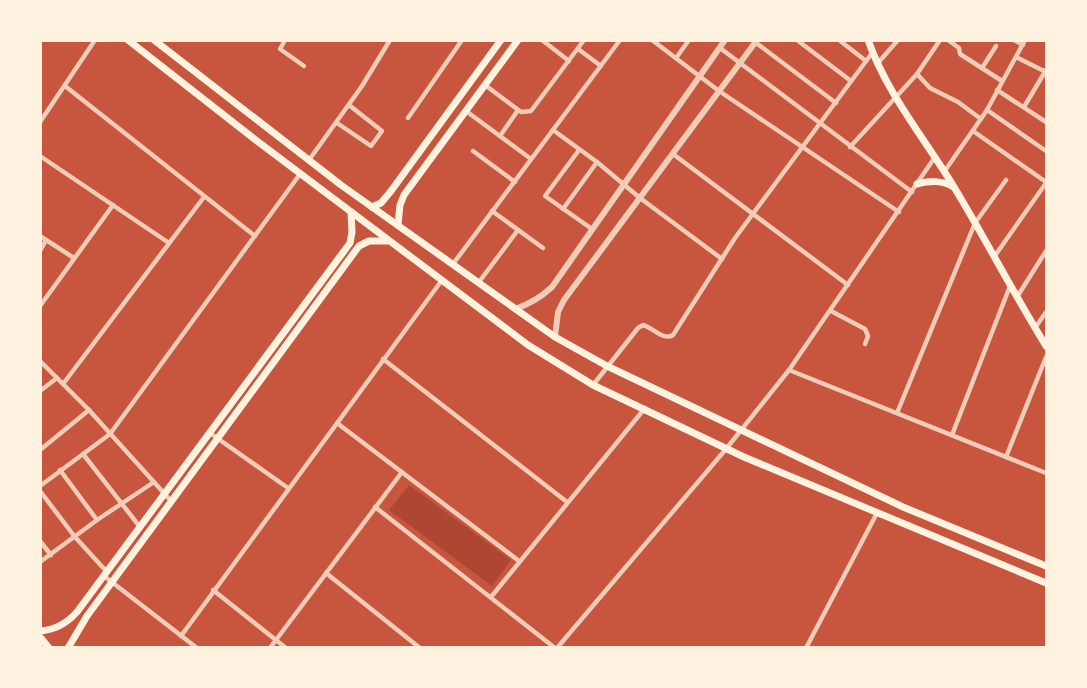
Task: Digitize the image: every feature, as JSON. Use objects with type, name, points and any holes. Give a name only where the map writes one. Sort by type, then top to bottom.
[{"type":"main road","points":[[128,40],[300,174],[528,345],[592,385],[645,408],[726,449],[1047,583]]},
{"type":"main road","points":[[154,40],[372,207],[555,337],[607,366],[903,507],[1047,566]]},
{"type":"main road","points":[[399,225],[398,215],[404,195],[518,40]]},
{"type":"main road","points":[[868,40],[877,64],[896,98],[954,188],[1046,346]]},
{"type":"main road","points":[[372,207],[381,203],[391,191],[501,41],[512,48]]},
{"type":"main road","points":[[917,184],[932,181],[943,182],[954,188]]},
{"type":"main road","points":[[40,631],[58,627],[69,620],[165,494],[350,243],[351,212]]},
{"type":"main road","points":[[68,648],[112,583],[359,246],[379,239],[390,241]]},
{"type":"main road","points":[[896,521],[903,507]]},
{"type":"main road","points":[[40,637],[49,648]]},
{"type":"street","points":[[40,122],[95,40]]},
{"type":"street","points":[[285,40],[280,48],[304,66]]},
{"type":"street","points":[[309,160],[337,123],[390,40]]},
{"type":"street","points":[[408,118],[462,40]]},
{"type":"street","points":[[542,40],[569,61]]},
{"type":"street","points":[[485,85],[518,110],[531,111],[537,106],[584,40]]},
{"type":"street","points":[[453,264],[620,40]]},
{"type":"street","points":[[676,58],[689,40]]},
{"type":"street","points":[[515,309],[531,304],[547,292],[725,40]]},
{"type":"street","points":[[797,40],[852,81]]},
{"type":"street","points":[[839,40],[866,61]]},
{"type":"street","points":[[877,64],[898,40]]},
{"type":"street","points":[[850,147],[917,74],[940,40]]},
{"type":"street","points":[[948,40],[959,48],[960,54],[1002,81]]},
{"type":"street","points":[[944,172],[987,110],[1024,43],[1014,40]]},
{"type":"street","points":[[653,41],[719,91],[899,212]]},
{"type":"street","points":[[555,337],[558,312],[564,300],[756,41],[836,103]]},
{"type":"street","points":[[982,68],[996,46]]},
{"type":"street","points":[[720,48],[912,192]]},
{"type":"street","points":[[578,49],[601,66]]},
{"type":"street","points":[[592,385],[638,328],[644,325],[664,337],[674,334],[753,214],[872,53]]},
{"type":"street","points":[[1016,57],[1046,71],[1024,107]]},
{"type":"street","points":[[917,74],[930,88],[958,102],[981,119]]},
{"type":"street","points":[[65,86],[255,236]]},
{"type":"street","points":[[997,90],[1047,122]]},
{"type":"street","points":[[337,123],[371,146],[382,131],[349,105]]},
{"type":"street","points":[[500,136],[518,110]]},
{"type":"street","points":[[987,110],[1047,151]]},
{"type":"street","points":[[466,111],[531,159]]},
{"type":"street","points":[[553,130],[722,259]]},
{"type":"street","points":[[973,131],[1047,183],[994,257]]},
{"type":"street","points":[[579,150],[545,196],[592,229]]},
{"type":"street","points":[[473,151],[515,182]]},
{"type":"street","points":[[673,154],[848,285]]},
{"type":"street","points":[[40,156],[169,243]]},
{"type":"street","points":[[375,507],[556,648],[726,449],[789,370],[935,158]]},
{"type":"street","points":[[563,209],[597,162]]},
{"type":"street","points":[[40,486],[110,434],[300,174]]},
{"type":"street","points":[[897,413],[975,223],[1006,180]]},
{"type":"street","points":[[63,384],[204,196]]},
{"type":"street","points":[[40,306],[112,205]]},
{"type":"street","points":[[492,211],[543,248]]},
{"type":"street","points":[[479,282],[518,230]]},
{"type":"street","points":[[40,236],[74,258]]},
{"type":"street","points":[[40,251],[46,240]]},
{"type":"street","points":[[1016,298],[1047,251]]},
{"type":"street","points":[[181,636],[442,280]]},
{"type":"street","points":[[952,435],[1010,286]]},
{"type":"street","points":[[831,310],[865,328],[868,336],[865,344]]},
{"type":"street","points":[[1035,328],[1047,312]]},
{"type":"street","points":[[1006,457],[1047,357]]},
{"type":"street","points":[[383,360],[567,502]]},
{"type":"street","points":[[40,361],[89,410],[172,502]]},
{"type":"street","points":[[789,370],[1047,473]]},
{"type":"street","points":[[40,391],[57,378]]},
{"type":"street","points":[[491,597],[645,408]]},
{"type":"street","points":[[40,450],[89,410]]},
{"type":"street","points":[[337,423],[519,561]]},
{"type":"street","points":[[210,433],[288,488]]},
{"type":"street","points":[[83,454],[140,527]]},
{"type":"street","points":[[60,470],[97,520]]},
{"type":"street","points":[[270,648],[402,472]]},
{"type":"street","points":[[40,562],[154,482]]},
{"type":"street","points":[[40,491],[112,583],[197,648]]},
{"type":"street","points":[[806,648],[878,513]]},
{"type":"street","points":[[40,541],[51,555]]},
{"type":"street","points":[[326,573],[420,648]]},
{"type":"street","points":[[213,590],[286,648]]},
{"type":"shaded area","points":[[409,485],[511,560],[492,586],[389,510]]}]
